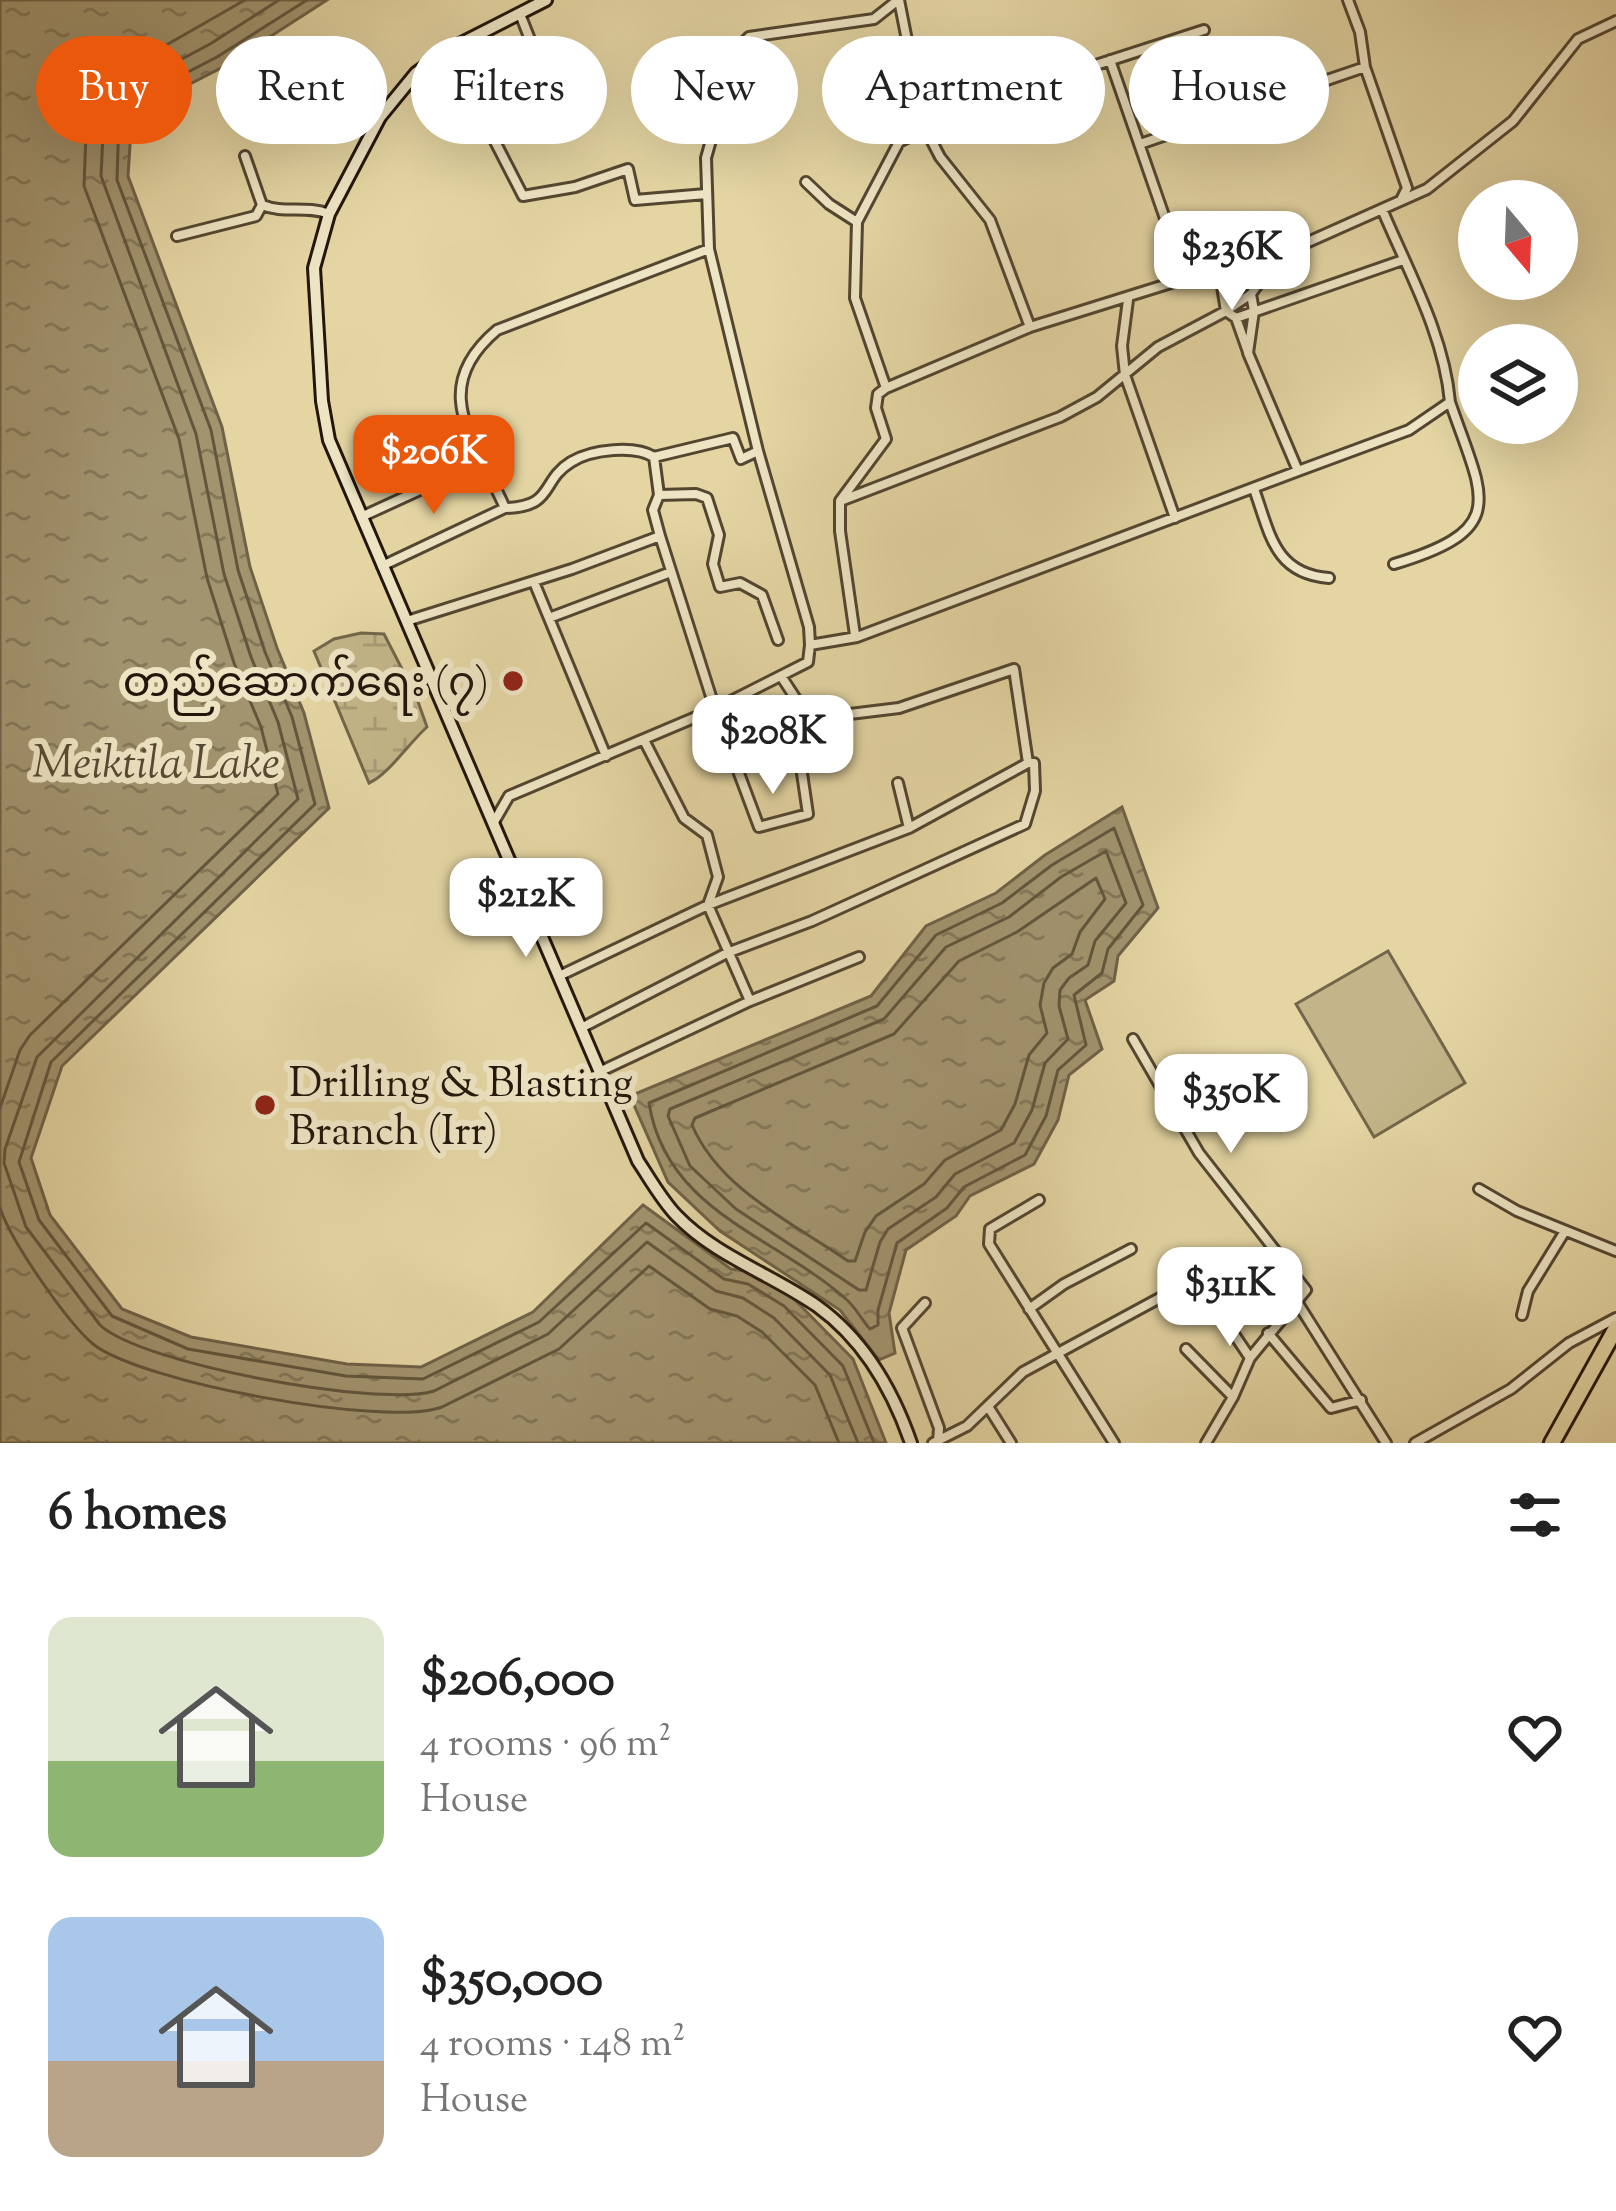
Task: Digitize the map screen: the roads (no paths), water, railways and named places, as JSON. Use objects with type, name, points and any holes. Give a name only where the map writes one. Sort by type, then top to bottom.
[{"type":"highway","points":[[1552,1443],[1616,1328]]},
{"type":"street","points":[[476,36],[546,0]]},
{"type":"street","points":[[494,822],[508,796],[715,709],[808,662],[809,627],[758,451],[710,249],[706,158],[726,87],[725,61],[748,38],[874,19],[898,0],[906,36]]},
{"type":"street","points":[[1348,0],[1406,188],[1401,202]]},
{"type":"street","points":[[520,14],[529,36]]},
{"type":"street","points":[[1231,315],[1279,255],[1427,189],[1514,121],[1578,40],[1616,21]]},
{"type":"street","points":[[1105,61],[1204,30]]},
{"type":"street","points":[[1109,60],[1129,116]]},
{"type":"street","points":[[1329,79],[1365,67]]},
{"type":"street","points":[[411,80],[380,116],[329,214],[314,268],[328,440],[638,1161],[673,1212],[720,1250],[832,1318],[879,1376],[911,1443]]},
{"type":"street","points":[[496,144],[523,196],[575,187],[628,169],[635,200],[706,194]]},
{"type":"street","points":[[886,388],[855,298],[857,222],[898,144]]},
{"type":"street","points":[[933,144],[990,220],[1030,327]]},
{"type":"street","points":[[1139,144],[1186,279]]},
{"type":"street","points":[[176,236],[256,216],[262,206],[245,156]]},
{"type":"street","points":[[806,182],[857,222]]},
{"type":"street","points":[[262,206],[274,210],[312,207],[329,214]]},
{"type":"street","points":[[1382,209],[1430,318],[1480,496],[1476,518],[1464,536],[1434,552],[1394,564]]},
{"type":"street","points":[[505,508],[458,403],[462,374],[474,349],[497,330],[710,249]]},
{"type":"street","points":[[840,501],[1060,417],[1097,398],[1159,347],[1231,315],[1403,260]]},
{"type":"street","points":[[855,635],[839,531],[840,501],[886,439],[876,408],[878,394],[1030,327],[1219,268],[1231,315],[1298,471]]},
{"type":"street","points":[[1248,353],[1255,311],[1251,294]]},
{"type":"street","points":[[1128,299],[1122,346],[1125,375],[1175,518]]},
{"type":"street","points":[[810,645],[855,635],[1254,489],[1409,430],[1450,402]]},
{"type":"street","points":[[654,458],[733,438],[741,460],[758,451]]},
{"type":"street","points":[[382,566],[505,508],[525,508],[545,497],[569,463],[597,453],[642,449],[654,458],[659,495],[653,510],[660,536],[715,709],[759,827],[808,814],[799,753],[808,718],[782,676]]},
{"type":"street","points":[[361,517],[482,460]]},
{"type":"street","points":[[1254,489],[1277,552],[1306,576],[1329,578]]},
{"type":"street","points":[[659,495],[707,498],[719,536],[713,563],[720,587],[740,583],[761,595],[778,640]]},
{"type":"street","points":[[407,621],[660,536]]},
{"type":"street","points":[[549,618],[671,572]]},
{"type":"street","points":[[534,582],[606,755]]},
{"type":"street","points":[[808,718],[899,708],[1014,669],[1028,763]]},
{"type":"street","points":[[644,740],[684,818],[707,835],[718,877],[708,904],[750,1001]]},
{"type":"street","points":[[559,976],[708,904],[909,828],[1034,763],[1035,791],[1025,824],[812,921],[727,953],[580,1029]]},
{"type":"street","points":[[898,783],[909,828]]},
{"type":"street","points":[[599,1072],[750,1001],[859,957]]},
{"type":"street","points":[[1133,1039],[1199,1153],[1306,1290],[1250,1358],[1206,1443]]},
{"type":"street","points":[[1478,1190],[1516,1211],[1616,1251]]},
{"type":"street","points":[[1039,1200],[990,1229],[987,1236],[1114,1443]]},
{"type":"street","points":[[1522,1315],[1528,1291],[1565,1231]]},
{"type":"street","points":[[1029,1309],[1064,1284],[1131,1249]]},
{"type":"street","points":[[936,1442],[967,1426],[1023,1372],[1193,1280],[1202,1285],[1250,1358]]},
{"type":"street","points":[[1297,1302],[1386,1443]]},
{"type":"street","points":[[926,1303],[902,1328],[938,1428],[936,1442]]},
{"type":"street","points":[[1414,1443],[1494,1400],[1569,1343],[1616,1318]]},
{"type":"street","points":[[1268,1333],[1331,1408],[1360,1400]]},
{"type":"street","points":[[1186,1349],[1233,1397]]},
{"type":"street","points":[[989,1408],[1011,1443]]},
{"type":"water","name":"Meiktila Lake","points":[[0,0],[327,0],[271,36],[216,36],[216,71],[192,83],[192,36],[36,36],[36,144],[130,144],[128,176],[222,427],[250,567],[304,713],[329,808],[62,1066],[31,1158],[50,1215],[122,1309],[191,1337],[347,1364],[421,1367],[533,1312],[643,1205],[731,1269],[752,1272],[792,1297],[853,1359],[886,1443],[0,1443]]},
{"type":"water","points":[[1122,807],[1158,908],[1118,956],[1114,981],[1085,1000],[1102,1049],[1069,1075],[1058,1120],[1034,1164],[970,1196],[956,1216],[906,1250],[889,1313],[895,1353],[879,1360],[840,1310],[720,1231],[668,1182],[630,1096],[871,996],[926,926],[996,893],[1045,855]]},
{"type":"place","name":"တည်ဆောက်ရေး (၇)","points":[[513,681]]},
{"type":"place","name":"Drilling & Blasting Branch (Irr)","points":[[265,1105]]}]
